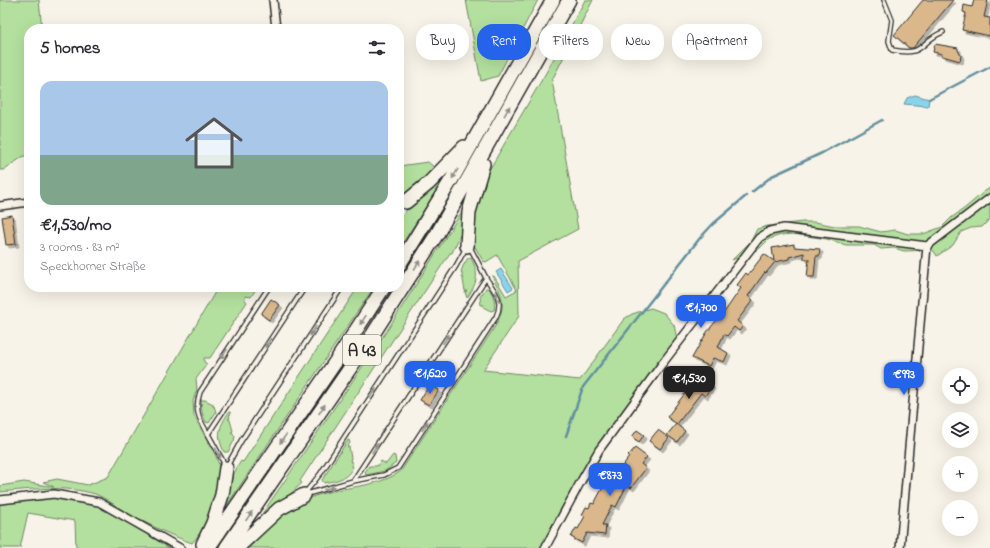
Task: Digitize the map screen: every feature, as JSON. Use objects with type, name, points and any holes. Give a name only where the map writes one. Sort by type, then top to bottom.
[{"type":"highway","points":[[404,256],[455,174],[553,0]]},
{"type":"highway","name":"A 43","points":[[404,286],[437,234],[569,0]]},
{"type":"highway","points":[[404,202],[429,183],[451,162],[481,128]]},
{"type":"highway","points":[[467,246],[469,212],[488,145]]},
{"type":"highway","name":"A 43","points":[[208,548],[336,362],[381,292]]},
{"type":"highway","name":"A 43","points":[[226,548],[366,345],[400,292]]},
{"type":"highway","points":[[202,548],[213,523],[222,495],[226,468]]},
{"type":"highway","points":[[237,548],[279,509],[304,495]]},
{"type":"street","points":[[273,0],[275,24]]},
{"type":"street","points":[[545,548],[599,450],[759,238],[770,231],[784,228],[927,246],[990,198]]},
{"type":"street","points":[[0,206],[24,203]]},
{"type":"street","points":[[900,548],[927,246]]},
{"type":"street","points":[[0,500],[54,494],[99,502],[178,547]]},
{"type":"lane","points":[[884,0],[892,20],[889,41],[892,50],[905,53],[915,52],[934,36],[943,32]]},
{"type":"lane","points":[[467,246],[472,251],[499,300],[499,310],[496,317],[404,459],[398,468],[393,472],[353,481],[304,495],[326,466],[456,266],[467,246]]},
{"type":"lane","points":[[353,481],[486,278]]},
{"type":"lane","points":[[226,468],[198,416],[197,400],[200,392],[266,292]]},
{"type":"lane","points":[[208,434],[301,292]]},
{"type":"lane","points":[[226,468],[241,441],[339,292]]},
{"type":"green space","points":[[0,0],[39,0],[41,24],[24,24],[24,156],[3,170],[0,170]]},
{"type":"green space","points":[[466,0],[538,0],[525,24],[477,24],[477,59]]},
{"type":"green space","points":[[585,0],[593,0],[581,24],[572,24]]},
{"type":"green space","points":[[477,60],[506,60],[498,76],[481,81]]},
{"type":"green space","points":[[553,60],[562,60],[552,80],[578,229],[518,261],[519,316],[483,370],[580,380],[624,319],[632,314],[651,308],[664,313],[674,325],[677,339],[579,476],[540,548],[245,548],[273,519],[299,503],[314,496],[328,492],[375,483],[401,471],[496,325],[501,311],[502,300],[501,294],[492,276],[494,276],[506,296],[517,290],[497,255],[486,262],[483,261],[474,245],[472,226],[481,184]]},
{"type":"green space","points":[[428,162],[435,168],[418,185],[404,196],[404,165]]},
{"type":"green space","points":[[444,175],[444,178],[404,241],[404,214],[412,202]]},
{"type":"green space","points":[[990,188],[990,219],[982,227],[971,228],[961,232],[953,245],[937,256],[933,250],[904,251],[894,248],[881,249],[874,245],[846,245],[827,239],[793,234],[781,235],[769,239],[759,249],[732,260],[751,241],[757,229],[768,226],[815,222],[835,226],[859,226],[881,232],[895,230],[908,234],[923,234],[942,227],[951,218]]},
{"type":"green space","points":[[464,208],[462,231],[452,253],[450,253],[300,481],[302,483],[263,516],[262,514],[388,329]]},
{"type":"green space","points":[[468,258],[471,258],[476,269],[476,279],[467,298],[465,292],[467,291],[465,291],[463,280],[464,278],[462,278],[461,272]]},
{"type":"green space","points":[[486,288],[489,288],[493,296],[495,307],[494,310],[491,311],[483,307],[484,305],[481,305],[480,297]]},
{"type":"green space","points":[[215,292],[254,292],[251,297],[245,296],[245,300],[247,302],[210,358],[204,358],[204,362],[207,364],[196,379],[197,389],[193,401],[194,416],[216,456],[219,465],[219,477],[214,504],[206,526],[192,543],[167,533],[127,513],[95,494],[71,489],[36,489],[0,492],[0,486],[24,482],[54,487],[43,482],[57,479],[88,485],[108,477]]},
{"type":"green space","points":[[355,292],[371,292],[225,508],[228,489],[232,478],[241,461],[243,462]]},
{"type":"green space","points":[[201,400],[205,400],[213,404],[213,407],[214,406],[216,412],[209,423],[206,422],[204,417]]},
{"type":"green space","points":[[229,412],[231,414],[229,415],[230,418],[228,419],[230,420],[233,431],[231,432],[235,436],[228,452],[224,452],[219,436],[223,422]]},
{"type":"green space","points":[[348,440],[350,443],[347,447],[349,447],[351,458],[350,461],[352,462],[353,466],[351,471],[341,479],[324,483],[322,480]]},
{"type":"green space","points":[[393,455],[395,456],[396,463],[385,471],[366,475],[365,472],[369,466],[377,466],[381,461],[386,464]]},
{"type":"green space","points":[[53,496],[98,504],[169,548],[76,548],[75,521],[28,513],[20,548],[0,548],[0,502]]},
{"type":"water","points":[[915,95],[929,99],[928,106],[904,104],[907,98]]},
{"type":"water","points":[[501,269],[513,288],[508,291],[496,272]]},
{"type":"building","points":[[923,0],[953,0],[913,48],[909,48],[894,35]]},
{"type":"building","points":[[974,0],[988,0],[984,17],[990,18],[990,36],[962,30],[966,13],[963,12],[964,5],[972,7]]},
{"type":"building","points":[[935,44],[958,48],[961,56],[960,61],[933,52]]},
{"type":"building","points":[[12,215],[16,244],[6,245],[2,217]]},
{"type":"building","points":[[794,244],[794,247],[820,249],[819,256],[816,256],[814,277],[807,277],[809,259],[804,259],[804,253],[789,257],[789,259],[775,262],[766,273],[765,272],[748,296],[753,300],[737,321],[743,326],[739,331],[734,327],[727,336],[724,334],[718,347],[728,353],[724,362],[713,358],[709,366],[692,358],[707,332],[720,316],[721,317],[741,288],[737,285],[746,273],[748,275],[764,254],[774,261],[772,248]]},
{"type":"building","points":[[271,299],[280,305],[269,320],[261,314]]},
{"type":"building","points":[[692,380],[700,386],[704,380],[712,386],[705,396],[701,393],[677,424],[667,417],[686,392],[684,391]]},
{"type":"building","points":[[430,384],[439,390],[429,405],[420,400]]},
{"type":"building","points":[[676,424],[685,431],[677,442],[667,435]]},
{"type":"building","points":[[637,430],[644,435],[639,442],[632,437]]},
{"type":"building","points":[[658,430],[669,438],[660,449],[649,441]]},
{"type":"building","points":[[635,448],[647,457],[641,464],[646,468],[631,488],[627,485],[616,507],[612,505],[602,525],[606,525],[605,535],[587,533],[582,543],[571,537],[576,528],[578,529],[585,516],[582,515],[586,507],[589,508],[591,503],[594,504],[606,481],[610,483]]},
{"type":"waterway","points":[[929,99],[990,67]]},
{"type":"waterway","points":[[752,192],[772,176],[822,153],[882,120]]},
{"type":"waterway","points":[[566,436],[583,387],[700,238],[713,224],[746,196]]}]
